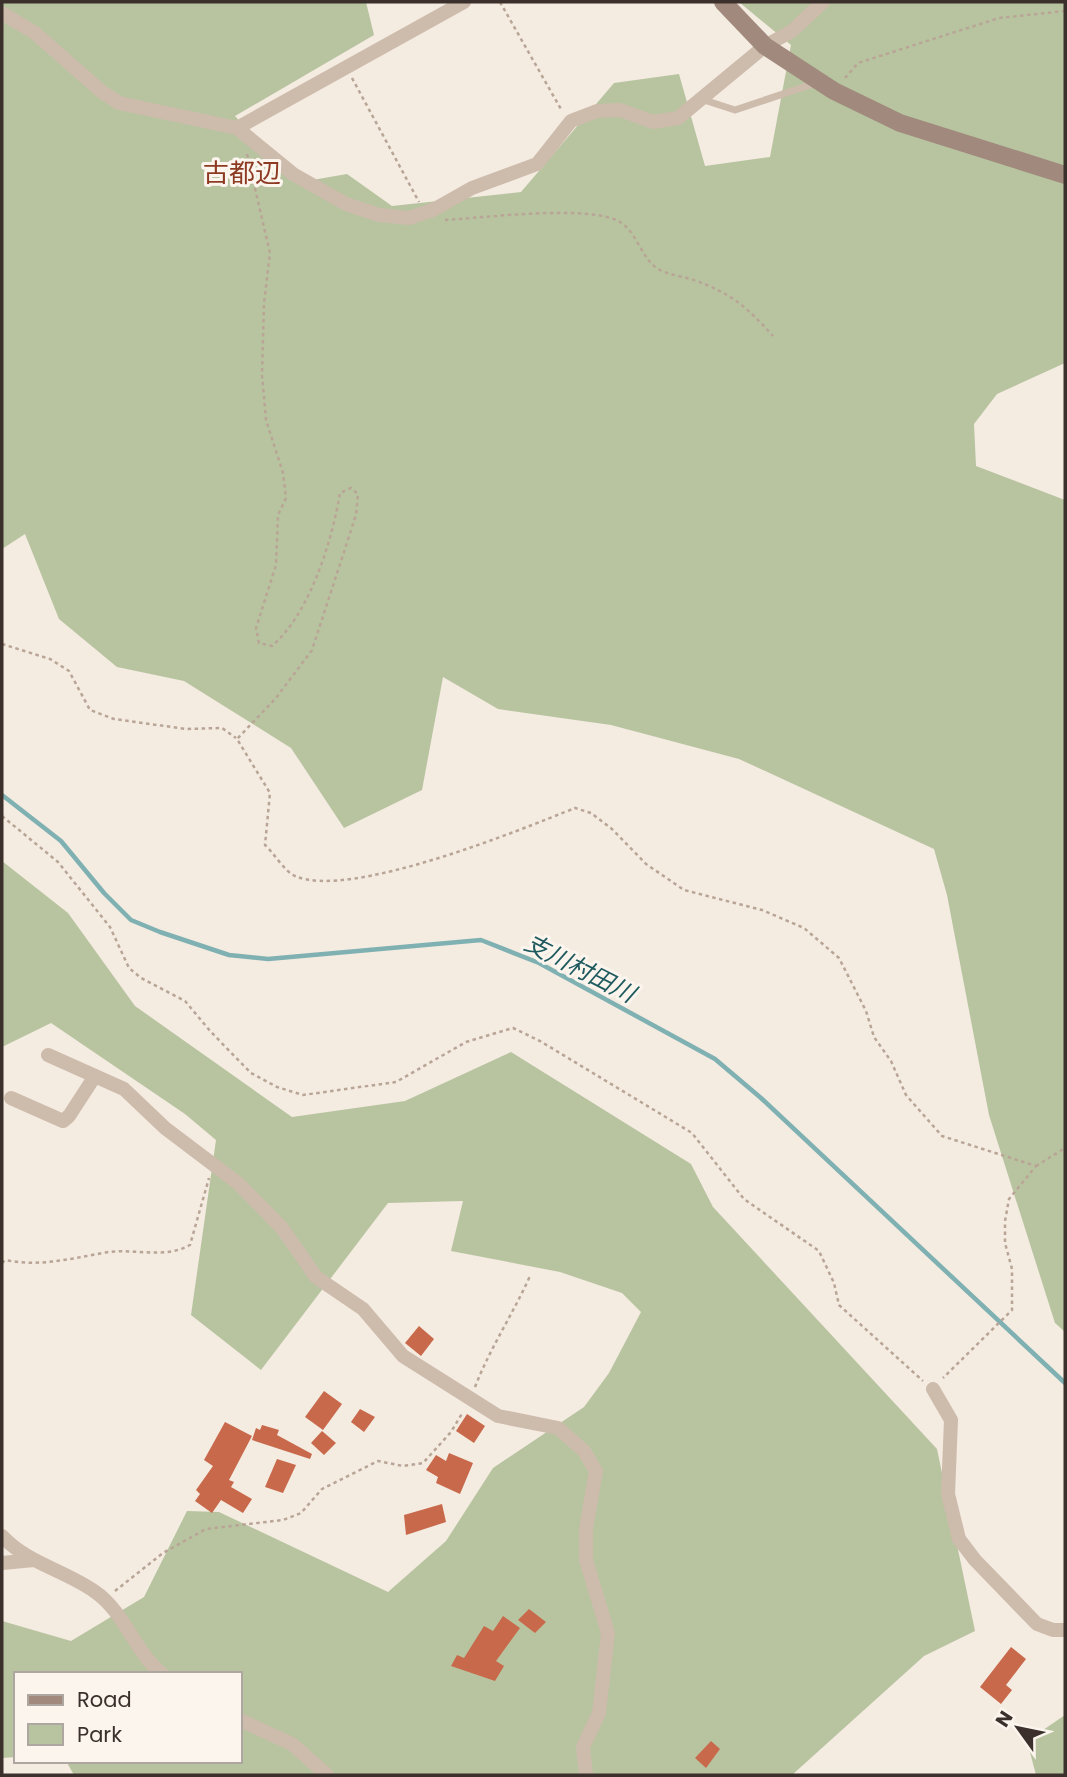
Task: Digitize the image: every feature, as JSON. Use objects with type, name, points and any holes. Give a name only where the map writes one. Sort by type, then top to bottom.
[{"type":"street","points":[[237,128],[464,2]]},
{"type":"street","points":[[723,2],[765,46],[827,86],[900,123],[1065,175]]},
{"type":"street","points":[[2,13],[34,33],[102,92],[120,103],[237,128],[293,174],[346,204],[379,215],[409,218],[425,213],[472,188],[537,164],[569,123],[597,111],[620,110],[653,122],[670,121],[765,46],[792,31],[823,2]]},
{"type":"street","points":[[48,1055],[124,1089],[165,1128],[239,1184],[282,1228],[316,1277],[363,1309],[403,1356],[498,1416],[522,1423],[558,1427],[578,1443],[596,1471],[586,1528],[586,1560],[608,1633],[599,1713],[583,1747],[586,1775]]},
{"type":"street","points":[[11,1098],[63,1121],[95,1076]]},
{"type":"street","points":[[933,1389],[951,1420],[948,1494],[959,1539],[975,1560],[1037,1624],[1053,1630],[1065,1630]]},
{"type":"street","points":[[2,1536],[14,1549],[94,1591],[120,1615],[160,1672]]},
{"type":"street","points":[[2,1563],[35,1560]]},
{"type":"street","points":[[242,1721],[292,1744],[327,1775]]},
{"type":"lane","points":[[701,99],[735,110],[802,90],[827,86]]},
{"type":"path","points":[[500,2],[569,123]]},
{"type":"path","points":[[827,86],[858,63],[999,18],[1065,10]]},
{"type":"path","points":[[346,68],[425,213],[437,220],[555,214],[605,216],[619,221],[633,233],[658,270],[692,280],[743,303],[773,336]]},
{"type":"path","points":[[237,128],[256,186],[270,253],[264,303],[265,420],[283,473],[286,498],[278,515],[276,565],[256,628],[259,643],[272,646],[283,636],[299,611],[322,561],[336,518],[340,492],[351,488],[358,494],[355,515],[312,650],[276,698],[237,739]]},
{"type":"path","points":[[2,644],[50,659],[69,671],[90,710],[114,719],[186,729],[222,728],[237,739],[270,793],[265,845],[294,876],[323,879],[370,875],[470,849],[575,808],[590,813],[612,830],[646,864],[684,890],[762,909],[804,928],[839,958],[866,1011],[874,1037],[891,1060],[906,1094],[942,1136],[1036,1166]]},
{"type":"path","points":[[2,816],[58,862],[110,927],[129,968],[141,978],[186,1001],[211,1032],[251,1073],[277,1087],[303,1095],[396,1082],[466,1042],[513,1028],[540,1041],[692,1133],[744,1199],[819,1251],[834,1283],[839,1305],[933,1389],[1012,1310],[1012,1269],[1004,1243],[1009,1199],[1036,1166],[1065,1148]]},
{"type":"path","points":[[2,1263],[5,1260],[29,1265],[84,1259],[104,1252],[177,1252],[190,1245],[213,1165]]},
{"type":"path","points":[[105,1601],[124,1581],[163,1553],[206,1529],[257,1525],[301,1513],[323,1489],[378,1461],[403,1466],[423,1463],[451,1432],[471,1399],[484,1363],[512,1317],[530,1276]]},
{"type":"green space","points":[[2,2],[366,2],[374,35],[235,116],[295,183],[347,174],[392,206],[521,192],[614,83],[679,74],[705,166],[770,157],[791,45],[739,2],[1065,2],[1065,363],[997,394],[974,424],[976,466],[1065,500],[1065,1332],[1055,1323],[989,1115],[947,895],[934,849],[739,759],[611,725],[498,709],[443,677],[422,790],[344,828],[291,748],[184,681],[117,667],[59,619],[25,534],[2,549]]},
{"type":"green space","points":[[2,861],[68,913],[135,1006],[292,1117],[405,1101],[511,1052],[691,1164],[713,1207],[937,1449],[975,1631],[924,1656],[792,1775],[74,1775],[67,1763],[242,1763],[242,1672],[14,1672],[14,1757],[2,1758],[2,1621],[71,1641],[144,1597],[187,1511],[219,1512],[388,1592],[446,1541],[493,1468],[584,1407],[609,1373],[641,1312],[622,1293],[560,1272],[451,1251],[463,1201],[388,1203],[261,1370],[191,1315],[216,1140],[185,1114],[51,1023],[2,1047]]},
{"type":"green space","points":[[1065,1715],[1065,1775],[1036,1775],[1027,1741]]},
{"type":"building","points":[[419,1326],[434,1339],[421,1356],[405,1343]]},
{"type":"building","points":[[324,1391],[342,1404],[323,1430],[305,1417]]},
{"type":"building","points":[[360,1409],[375,1417],[364,1432],[351,1422]]},
{"type":"building","points":[[467,1414],[485,1426],[474,1443],[456,1431]]},
{"type":"building","points":[[225,1422],[252,1436],[229,1480],[234,1482],[231,1487],[252,1499],[243,1513],[221,1500],[212,1513],[195,1501],[200,1494],[196,1490],[213,1466],[204,1460]]},
{"type":"building","points":[[262,1425],[279,1430],[277,1435],[312,1454],[310,1459],[252,1440],[256,1428],[260,1430]]},
{"type":"building","points":[[322,1431],[336,1443],[324,1455],[311,1443]]},
{"type":"building","points":[[449,1453],[473,1463],[460,1494],[436,1483],[438,1477],[426,1470],[436,1455],[446,1461]]},
{"type":"building","points":[[277,1459],[296,1465],[283,1493],[265,1487]]},
{"type":"building","points":[[442,1504],[446,1522],[406,1535],[404,1515]]},
{"type":"building","points":[[529,1609],[546,1622],[535,1633],[518,1620]]},
{"type":"building","points":[[503,1616],[520,1628],[496,1661],[504,1666],[495,1681],[451,1666],[457,1655],[464,1658],[484,1626],[493,1631]]},
{"type":"building","points":[[1011,1647],[1026,1659],[1006,1685],[1012,1690],[1001,1704],[980,1687]]},
{"type":"building","points":[[711,1741],[720,1749],[706,1768],[695,1758]]},
{"type":"waterway","name":"支川村田川","points":[[2,795],[61,841],[104,893],[131,920],[160,932],[229,955],[268,959],[481,940],[539,963],[715,1059],[761,1098],[1065,1383]]},
{"type":"district","name":"古都辺","points":[[242,173]]}]
